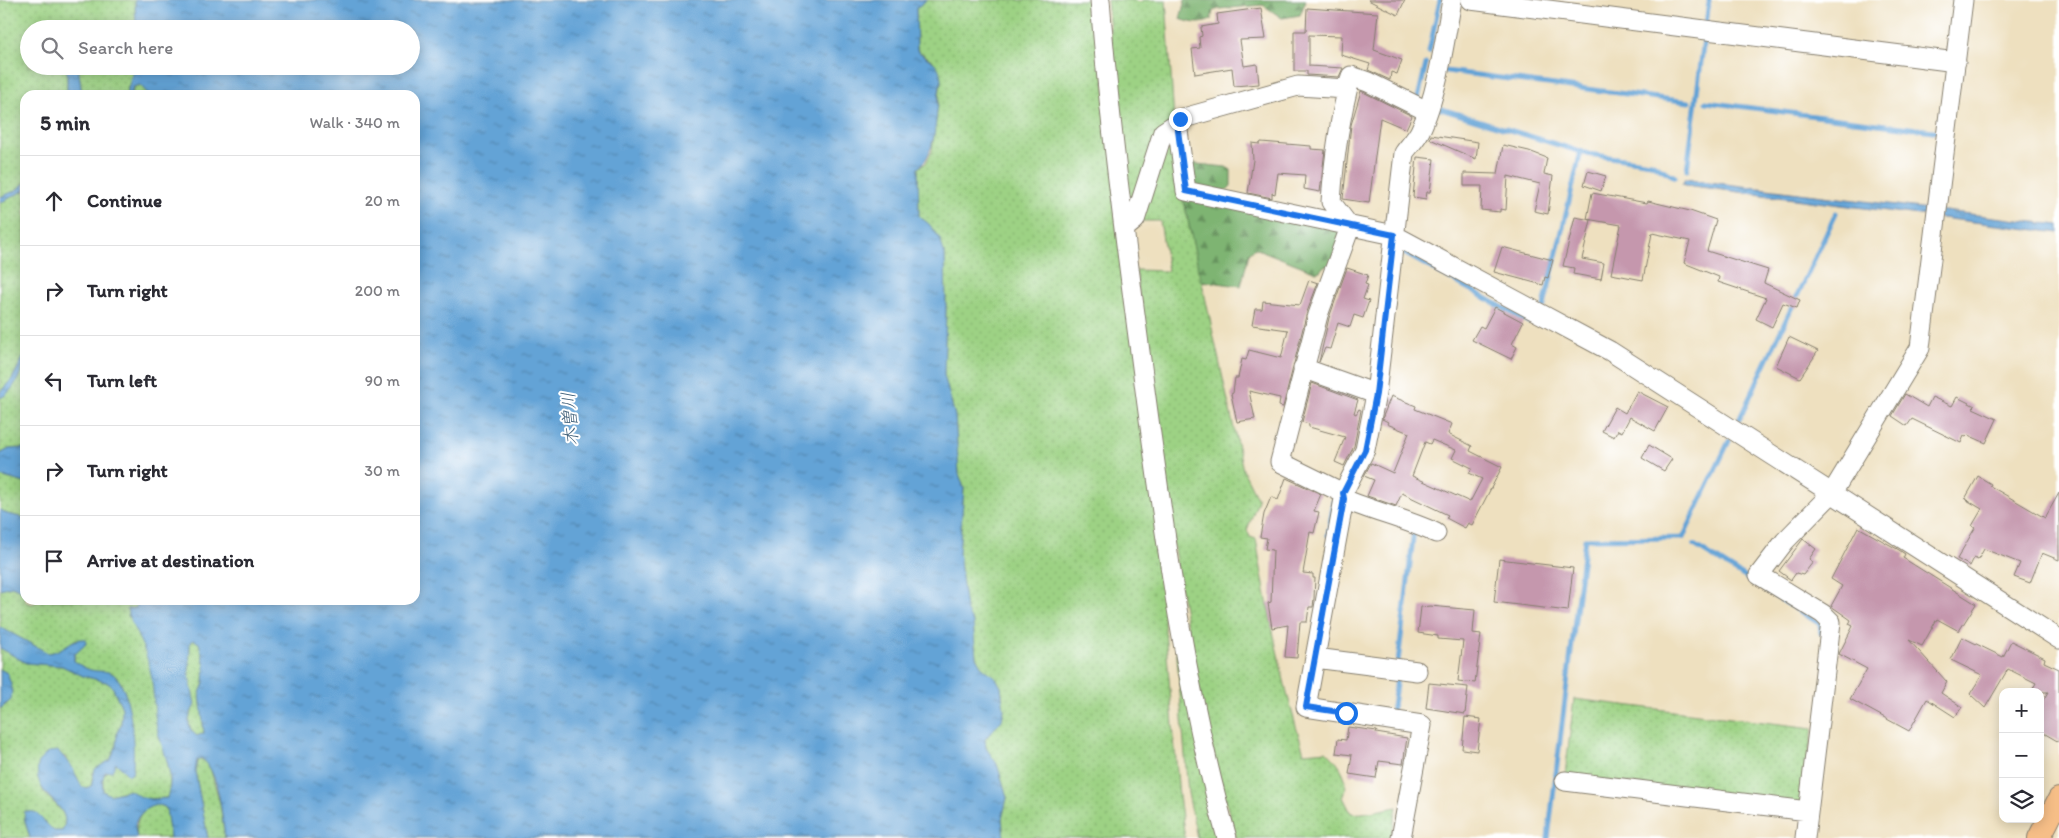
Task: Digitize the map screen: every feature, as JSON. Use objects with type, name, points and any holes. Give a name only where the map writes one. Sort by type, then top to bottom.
[{"type":"main road","points":[[2039,838],[2042,828],[2059,799]]},
{"type":"street","points":[[1100,0],[1111,122],[1161,508],[1210,776],[1227,838]]},
{"type":"street","points":[[1401,838],[1422,725],[1306,707],[1344,496],[1365,450],[1376,394],[1404,153],[1420,132],[1427,111],[1440,64],[1452,0]]},
{"type":"street","points":[[1471,0],[1956,62]]},
{"type":"street","points":[[1805,838],[1831,622],[1823,614],[1759,575],[1785,541],[1832,493],[1920,348],[1963,0]]},
{"type":"street","points":[[1350,227],[1331,202],[1335,145],[1351,76],[1368,82],[1427,111]]},
{"type":"street","points":[[1124,229],[1135,220],[1163,132],[1188,116],[1298,86],[1348,89]]},
{"type":"street","points":[[1177,123],[1186,191],[1394,235],[1610,351],[2059,639]]},
{"type":"street","points":[[1350,227],[1318,315],[1280,462],[1371,511],[1409,520],[1436,533]]},
{"type":"street","points":[[1303,368],[1376,394]]},
{"type":"street","points":[[1315,658],[1417,671]]},
{"type":"street","points":[[1565,781],[1808,812]]},
{"type":"green space","points":[[0,0],[135,0],[136,20],[20,20],[20,75],[67,75],[67,90],[20,90],[20,187],[0,197]]},
{"type":"green space","points":[[927,0],[1094,0],[1169,602],[1164,619],[1179,796],[1185,838],[1004,838],[1002,819],[1007,798],[997,764],[986,748],[985,739],[1002,719],[1004,710],[1001,687],[996,678],[981,666],[976,657],[973,623],[966,610],[959,553],[964,488],[959,474],[955,416],[944,375],[945,255],[929,224],[919,217],[918,168],[926,163],[932,151],[941,81],[933,61],[917,50],[916,7]]},
{"type":"green space","points":[[1107,0],[1133,0],[1140,2],[1143,0],[1166,0],[1174,120],[1129,219]]},
{"type":"green space","points":[[1185,0],[1306,0],[1300,15],[1282,18],[1263,5],[1219,9],[1213,11],[1211,20],[1200,23],[1180,19]]},
{"type":"green space","points":[[79,75],[132,75],[128,90],[81,90]]},
{"type":"green space","points":[[135,85],[143,86],[146,90],[133,90]]},
{"type":"green space","points":[[1169,132],[1243,470],[1258,500],[1247,530],[1250,537],[1256,539],[1276,647],[1304,753],[1326,751],[1335,760],[1345,778],[1346,784],[1343,797],[1351,813],[1366,813],[1397,807],[1391,838],[1236,838],[1217,768],[1187,627],[1164,484],[1136,270],[1168,271],[1160,221],[1138,221]]},
{"type":"green space","points":[[1187,163],[1226,167],[1231,170],[1231,186],[1226,191],[1189,188]]},
{"type":"green space","points":[[20,193],[20,364],[12,379],[0,392],[0,203]]},
{"type":"green space","points":[[1183,197],[1344,230],[1330,267],[1324,266],[1320,271],[1316,272],[1255,248],[1249,253],[1241,286],[1201,281]]},
{"type":"green space","points":[[20,372],[20,448],[9,449],[0,454],[0,398],[11,390]]},
{"type":"green space","points":[[0,476],[20,482],[20,517],[7,514],[0,509]]},
{"type":"green space","points":[[12,586],[20,590],[20,605],[138,605],[138,607],[130,609],[128,615],[142,640],[151,668],[155,692],[156,721],[169,771],[170,780],[167,798],[141,799],[128,790],[110,795],[103,791],[103,776],[116,763],[128,775],[133,770],[133,748],[128,705],[120,682],[114,675],[91,671],[74,661],[76,651],[86,644],[76,639],[59,651],[48,653],[0,627],[0,589]]},
{"type":"green space","points":[[1175,632],[1221,838],[1197,838],[1188,793]]},
{"type":"green space","points":[[194,639],[199,643],[205,665],[204,683],[200,693],[204,733],[197,736],[193,733],[189,722],[195,705],[189,675],[190,642]]},
{"type":"green space","points":[[0,648],[26,663],[62,666],[83,676],[106,682],[112,686],[122,708],[121,725],[117,732],[116,747],[110,760],[93,773],[91,786],[82,787],[66,757],[48,752],[39,761],[42,789],[60,809],[65,819],[62,831],[54,831],[44,821],[24,818],[30,838],[0,838],[0,709],[7,704],[7,673],[0,669]]},
{"type":"green space","points":[[1574,699],[1813,728],[1800,805],[1565,775]]},
{"type":"green space","points":[[198,758],[207,762],[210,767],[220,804],[225,838],[208,838],[195,771]]},
{"type":"green space","points":[[158,804],[166,808],[170,838],[137,838],[137,826],[142,812]]},
{"type":"water","name":"木曽川","points":[[135,0],[927,0],[916,8],[917,50],[934,62],[939,69],[941,81],[930,152],[918,168],[919,216],[929,224],[940,239],[945,255],[944,375],[955,416],[959,474],[964,488],[959,553],[966,610],[973,623],[976,657],[981,666],[996,678],[1001,687],[1004,710],[1002,720],[985,739],[986,748],[997,764],[1007,798],[1002,819],[1004,838],[225,838],[216,783],[212,772],[201,758],[197,760],[195,771],[208,838],[170,838],[166,808],[158,805],[148,808],[138,818],[135,825],[137,838],[30,838],[24,818],[25,811],[35,812],[54,831],[62,831],[65,822],[63,814],[40,784],[37,774],[39,761],[48,752],[58,751],[71,765],[82,787],[91,786],[95,769],[110,760],[116,747],[117,732],[121,725],[122,708],[112,686],[106,682],[83,676],[62,666],[26,663],[0,648],[0,627],[48,653],[76,640],[86,639],[86,644],[74,655],[74,661],[84,668],[113,674],[119,681],[125,692],[133,737],[132,774],[128,775],[116,763],[112,771],[105,772],[102,781],[103,791],[110,795],[130,790],[143,797],[156,799],[167,798],[170,788],[169,769],[156,723],[149,664],[127,609],[136,608],[137,605],[420,605],[420,90],[144,90],[140,85],[133,87],[132,90],[128,90],[132,75],[420,75],[420,20],[136,20]],"holes":[[[194,640],[199,643],[205,665],[204,683],[200,693],[204,733],[197,736],[189,725],[189,718],[195,705],[189,675],[190,642]]]},
{"type":"water","points":[[67,75],[79,75],[81,90],[67,90]]},
{"type":"water","points":[[1685,179],[2059,225],[2059,233],[1684,185],[1682,184]]},
{"type":"water","points":[[20,187],[20,193],[0,203],[0,197]]},
{"type":"water","points":[[20,364],[20,374],[14,386],[0,398],[0,392],[12,379]]},
{"type":"water","points":[[20,448],[20,482],[0,476],[0,454],[9,449]]},
{"type":"water","points":[[0,509],[7,514],[20,517],[20,590],[12,586],[0,589]]},
{"type":"water","points":[[0,669],[7,673],[12,687],[11,700],[0,709]]},
{"type":"building","points":[[1368,0],[1405,0],[1398,15]]},
{"type":"building","points":[[1261,8],[1266,39],[1240,40],[1244,66],[1257,64],[1259,84],[1234,86],[1232,68],[1195,74],[1192,49],[1200,48],[1199,37],[1202,36],[1201,27],[1218,24],[1217,14]]},
{"type":"building","points":[[1307,8],[1378,13],[1374,50],[1402,60],[1397,74],[1391,72],[1390,80],[1368,70],[1370,64],[1341,55],[1342,36],[1309,35],[1309,66],[1343,68],[1339,77],[1307,75],[1307,71],[1294,71],[1294,31],[1306,31]]},
{"type":"building","points":[[1361,91],[1412,116],[1406,129],[1380,118],[1369,203],[1343,199],[1351,125]]},
{"type":"building","points":[[1431,135],[1478,142],[1476,159],[1430,139]]},
{"type":"building","points":[[1261,142],[1311,146],[1311,149],[1325,150],[1320,192],[1304,189],[1305,175],[1278,173],[1275,194],[1272,193],[1272,198],[1248,193],[1253,160],[1252,143],[1260,144]]},
{"type":"building","points":[[1503,145],[1529,151],[1547,158],[1544,174],[1553,176],[1548,214],[1534,211],[1540,184],[1508,176],[1506,210],[1500,209],[1500,212],[1481,210],[1482,186],[1464,186],[1464,173],[1498,174]]},
{"type":"building","points":[[1417,157],[1434,159],[1430,192],[1427,192],[1426,199],[1413,197]]},
{"type":"building","points":[[1588,171],[1606,176],[1601,191],[1584,185]]},
{"type":"building","points":[[1592,193],[1647,203],[1648,201],[1690,211],[1716,220],[1707,251],[1768,270],[1764,283],[1800,300],[1797,308],[1783,303],[1772,327],[1756,319],[1766,298],[1718,282],[1719,277],[1684,263],[1690,241],[1652,233],[1643,280],[1611,274],[1621,225],[1587,219]]},
{"type":"building","points":[[1575,217],[1591,220],[1582,259],[1604,263],[1601,279],[1573,274],[1574,268],[1563,266]]},
{"type":"building","points":[[1502,247],[1553,260],[1548,278],[1545,277],[1543,285],[1494,272]]},
{"type":"building","points":[[1347,268],[1368,275],[1365,284],[1368,285],[1363,299],[1369,301],[1363,318],[1354,315],[1350,327],[1338,323],[1330,349],[1325,348],[1319,362],[1329,318]]},
{"type":"building","points":[[1309,280],[1318,283],[1307,312],[1283,407],[1279,406],[1280,398],[1249,391],[1255,419],[1237,422],[1231,394],[1233,393],[1235,378],[1238,378],[1242,359],[1246,360],[1249,350],[1281,358],[1288,330],[1252,325],[1255,309],[1262,309],[1263,301],[1300,305]]},
{"type":"building","points":[[1495,307],[1523,322],[1512,344],[1517,347],[1511,359],[1472,340],[1480,326],[1484,328]]},
{"type":"building","points":[[1789,337],[1818,351],[1800,378],[1776,366]]},
{"type":"building","points":[[1312,383],[1358,400],[1354,413],[1356,414],[1359,409],[1361,410],[1354,446],[1344,466],[1335,462],[1345,437],[1309,427],[1309,424],[1302,422]]},
{"type":"building","points":[[1637,391],[1668,407],[1655,431],[1630,417],[1622,432],[1618,430],[1614,437],[1602,431],[1615,407],[1625,413]]},
{"type":"building","points":[[1905,394],[1927,407],[1932,397],[1952,406],[1957,397],[1975,406],[1973,408],[1997,419],[1986,443],[1968,435],[1964,436],[1961,443],[1912,419],[1907,426],[1892,416]]},
{"type":"building","points":[[1391,396],[1416,406],[1415,409],[1452,424],[1448,434],[1472,446],[1470,451],[1502,467],[1472,525],[1468,523],[1465,528],[1446,518],[1448,515],[1402,493],[1396,506],[1367,496],[1374,480],[1364,476],[1371,463],[1393,473],[1409,433],[1387,424],[1388,422],[1382,419]],"holes":[[[1432,440],[1456,450],[1452,458],[1472,468],[1469,473],[1482,479],[1470,502],[1412,476],[1425,442],[1430,444]]]},
{"type":"building","points":[[1649,445],[1672,459],[1664,471],[1642,458]]},
{"type":"building","points":[[1978,476],[1991,484],[1990,486],[2045,518],[2059,493],[2059,560],[2042,553],[2030,583],[2014,577],[2020,563],[1984,549],[1978,560],[1974,558],[1970,566],[1957,559],[1975,528],[1972,526],[1982,509],[1965,499]]},
{"type":"building","points":[[1286,478],[1321,494],[1314,511],[1319,512],[1314,533],[1310,532],[1303,573],[1313,574],[1313,578],[1315,578],[1313,607],[1309,607],[1307,622],[1300,622],[1297,658],[1285,657],[1288,625],[1272,628],[1268,603],[1271,602],[1273,550],[1265,549],[1267,538],[1260,537],[1264,514],[1271,497],[1278,500]]},
{"type":"building","points":[[1858,527],[1899,550],[1905,554],[1903,558],[1976,604],[1959,631],[1937,619],[1922,646],[1909,640],[1947,682],[1941,693],[1962,707],[1955,717],[1927,699],[1909,731],[1850,699],[1867,669],[1839,654],[1853,626],[1849,624],[1851,620],[1831,606],[1842,586],[1831,579]]},
{"type":"building","points":[[1803,539],[1816,549],[1809,559],[1813,562],[1803,575],[1796,573],[1791,580],[1779,571]]},
{"type":"building","points":[[1499,559],[1573,568],[1568,611],[1494,602]]},
{"type":"building","points":[[1421,607],[1475,610],[1473,633],[1481,634],[1475,683],[1458,681],[1463,641],[1438,639],[1438,636],[1418,633]]},
{"type":"building","points":[[1962,637],[2003,657],[2011,641],[2045,658],[2044,662],[2059,669],[2059,742],[2044,733],[2044,698],[2048,692],[2044,692],[2044,688],[2033,688],[2036,683],[2008,669],[1985,708],[1970,694],[1982,675],[1951,660]]},
{"type":"building","points":[[1429,683],[1468,687],[1465,714],[1426,708]]},
{"type":"building","points":[[1465,717],[1481,719],[1477,751],[1462,749]]},
{"type":"building","points":[[1348,727],[1407,738],[1403,764],[1379,761],[1376,778],[1349,774],[1352,755],[1336,753],[1338,739],[1346,740]]},
{"type":"waterway","points":[[1429,52],[1440,0]]},
{"type":"waterway","points":[[1706,25],[1709,0]]},
{"type":"waterway","points":[[1687,170],[1704,39]]},
{"type":"waterway","points":[[1418,98],[1426,64]]},
{"type":"waterway","points":[[1446,71],[1689,102]]},
{"type":"waterway","points":[[1706,102],[1941,132]]},
{"type":"waterway","points":[[1438,108],[1588,154],[1651,163],[1675,177]]},
{"type":"waterway","points":[[1544,306],[1581,151]]},
{"type":"waterway","points":[[1740,418],[1836,213]]},
{"type":"waterway","points":[[1404,253],[1529,322]]},
{"type":"waterway","points":[[1548,838],[1585,539],[1683,538],[1729,441]]},
{"type":"waterway","points":[[1328,535],[1335,496]]},
{"type":"waterway","points":[[1398,662],[1414,530],[1412,529]]},
{"type":"waterway","points":[[1694,545],[1820,624],[1821,633]]},
{"type":"waterway","points":[[1392,713],[1397,677]]},
{"type":"route","points":[[1180,119],[1177,123],[1186,191],[1394,235],[1376,394],[1365,450],[1343,493],[1344,499],[1306,707],[1346,713]]}]
